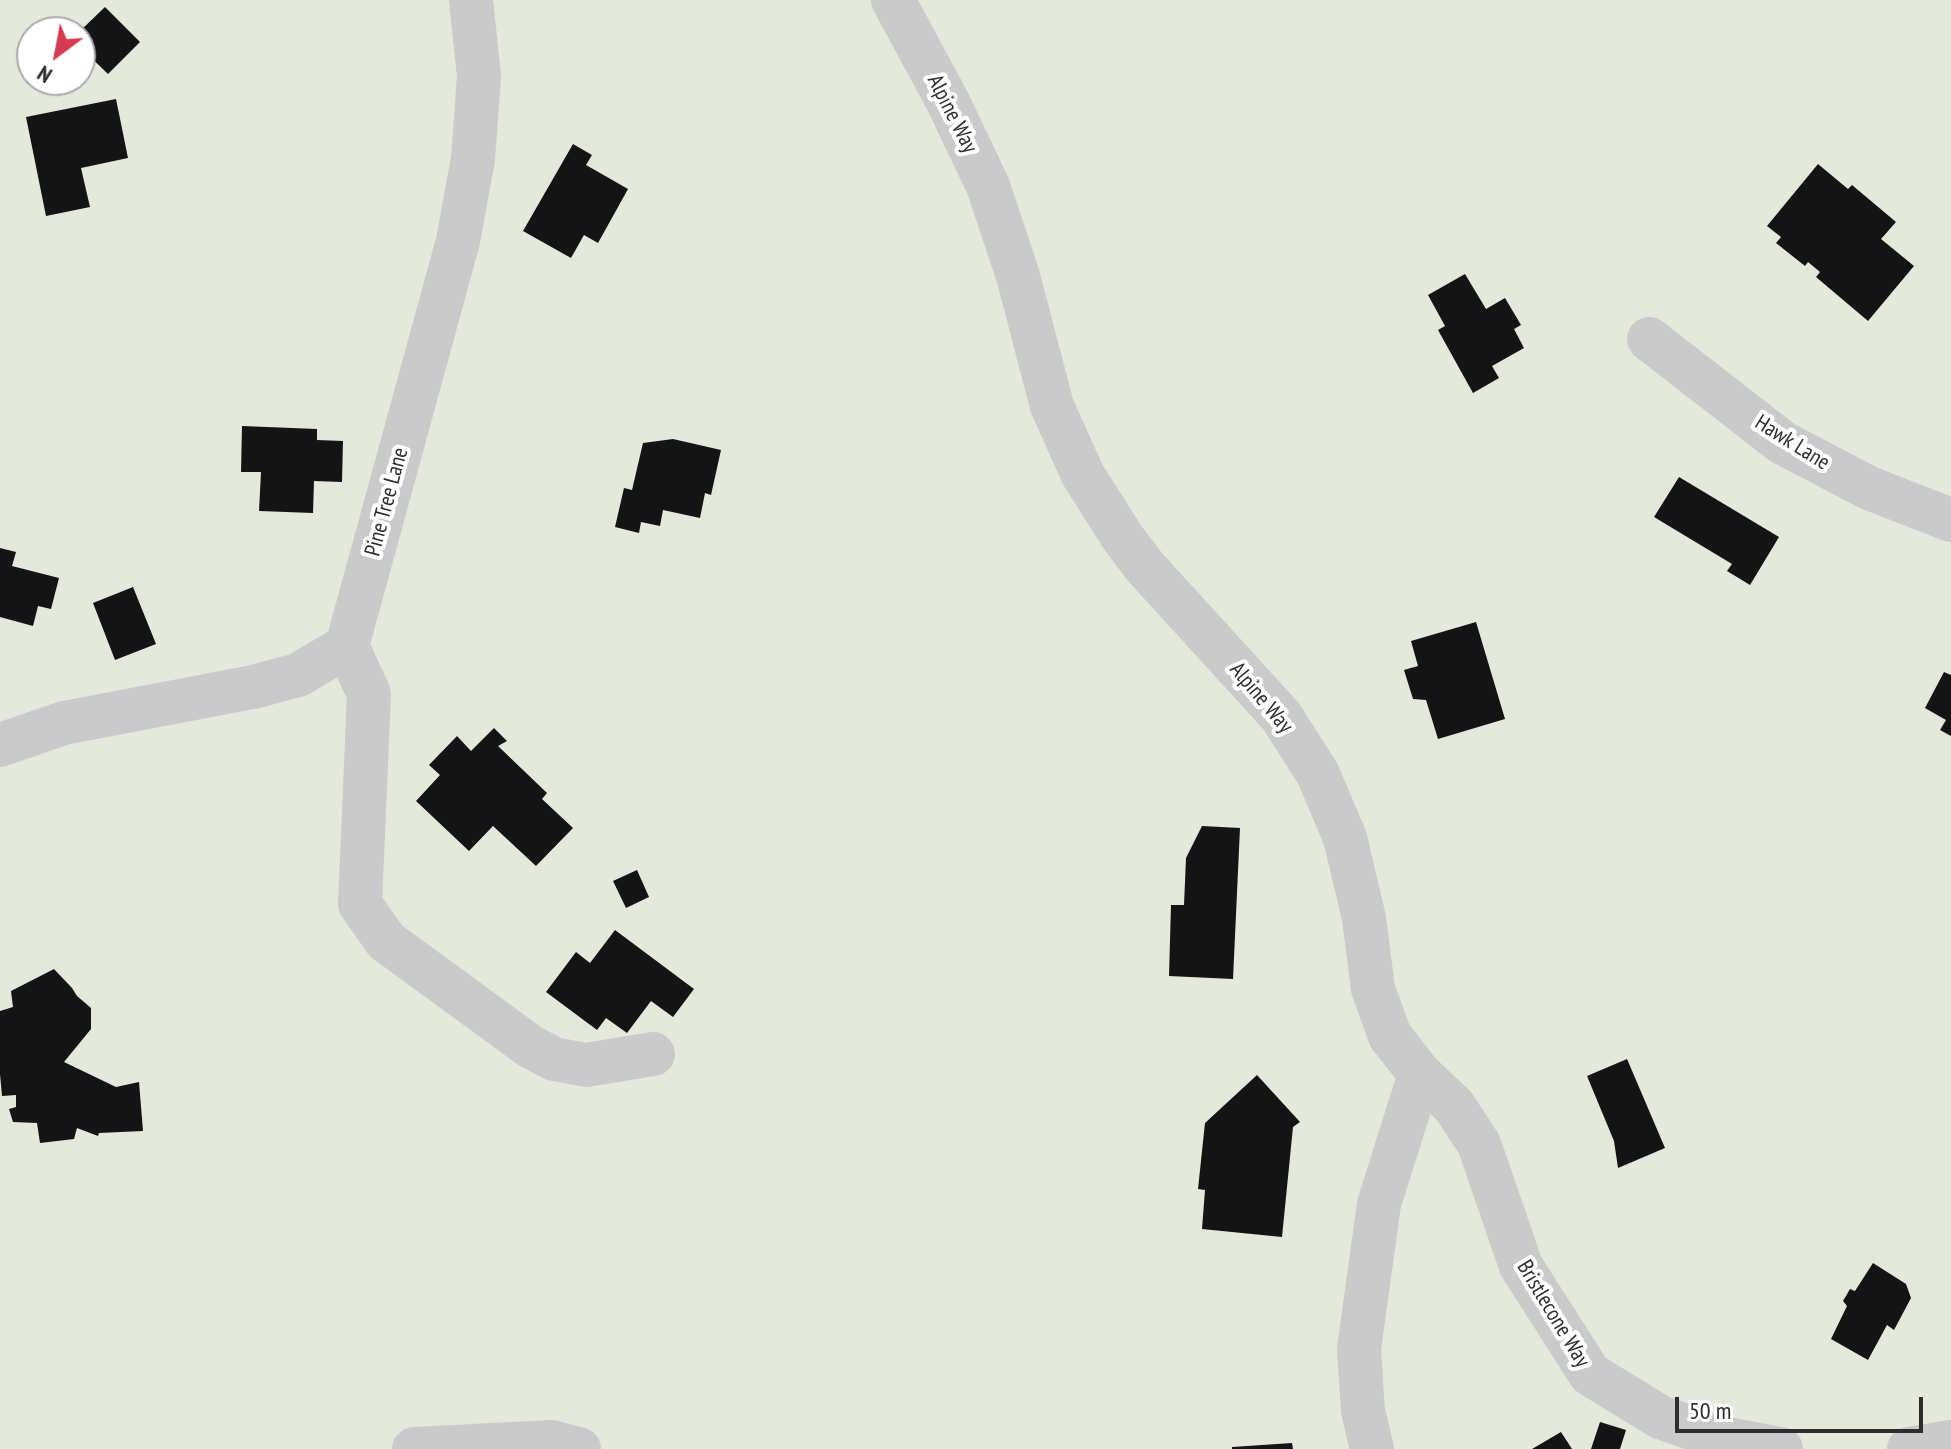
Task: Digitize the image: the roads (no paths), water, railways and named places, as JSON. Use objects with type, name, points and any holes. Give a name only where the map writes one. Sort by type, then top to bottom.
[{"type":"street","name":"Pine Tree Lane","points":[[347,646],[458,241],[473,159],[479,76],[471,0]]},
{"type":"street","name":"Alpine Way","points":[[893,0],[948,102],[988,186],[1018,276],[1052,406],[1083,475],[1145,567],[1281,716],[1318,774],[1345,838],[1364,918],[1373,989],[1390,1036],[1420,1074]]},
{"type":"street","name":"Hawk Lane","points":[[1649,339],[1783,443],[1869,488],[1951,520]]},
{"type":"street","points":[[0,745],[64,723],[253,687],[298,675],[347,646],[369,694],[360,904],[386,941],[531,1047],[554,1059],[586,1065],[653,1054]]},
{"type":"street","points":[[1372,1449],[1363,1411],[1359,1349],[1379,1204],[1420,1074]]},
{"type":"street","name":"Bristlecone Way","points":[[1420,1074],[1454,1106],[1479,1144],[1521,1266],[1590,1374],[1660,1417],[1717,1437],[1781,1449]]},
{"type":"street","points":[[414,1449],[552,1442],[579,1449]]},
{"type":"street","points":[[1909,1449],[1951,1442]]}]
